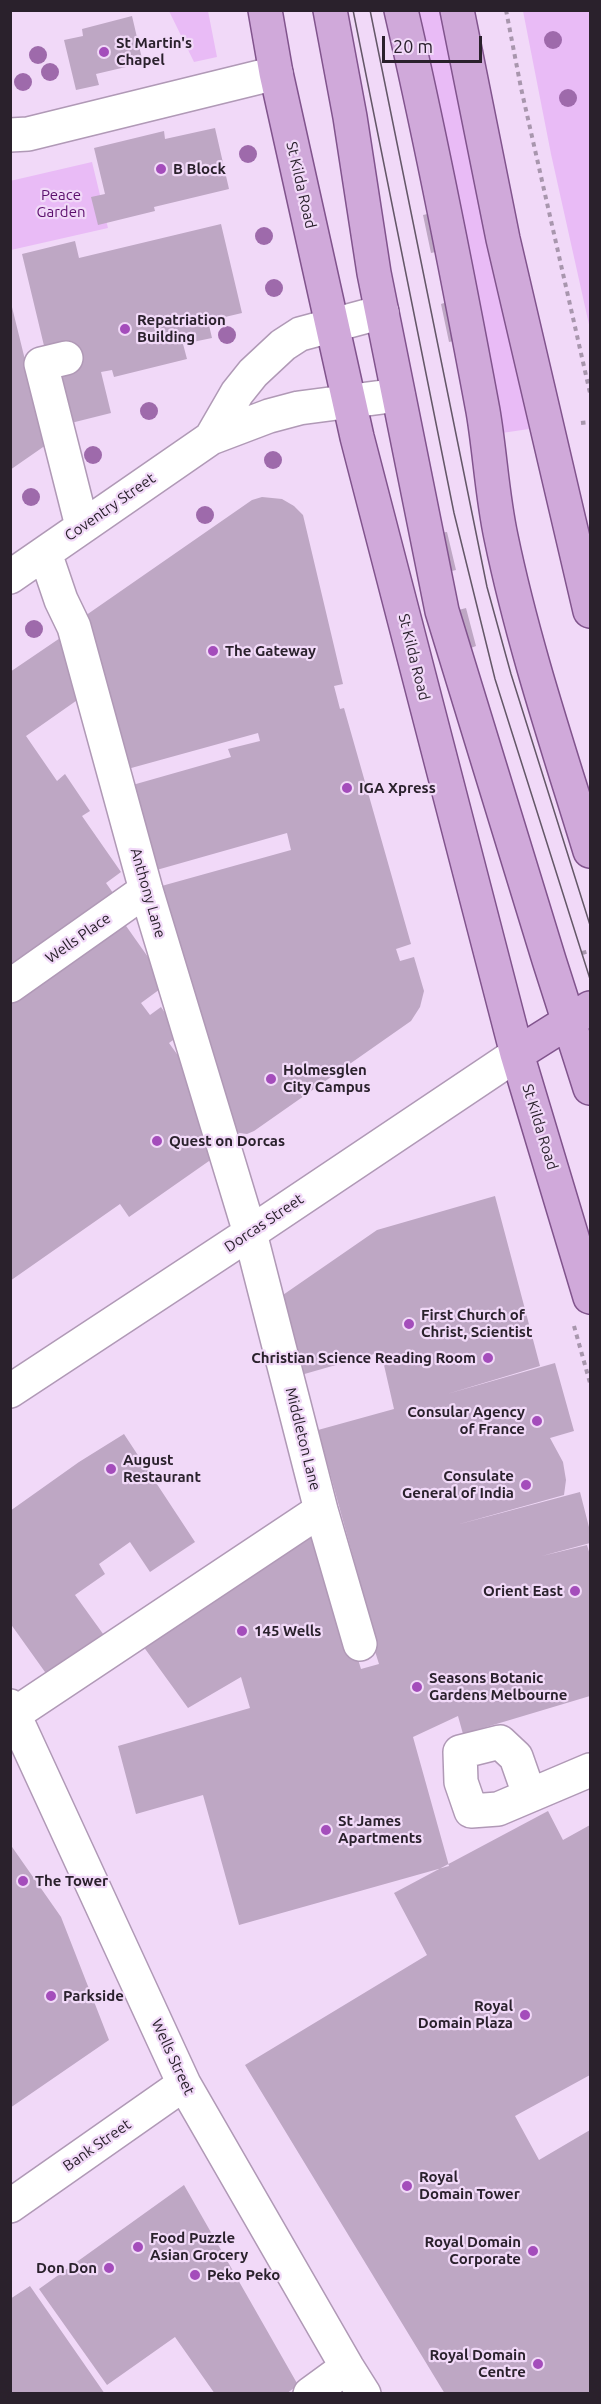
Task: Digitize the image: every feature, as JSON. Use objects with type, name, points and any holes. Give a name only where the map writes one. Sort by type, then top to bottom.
[{"type":"main road","name":"St Kilda Road","points":[[265,10],[276,73],[348,400],[517,1054],[591,1297]]},
{"type":"main road","points":[[330,10],[382,312],[442,611],[580,1014],[591,1088]]},
{"type":"main road","points":[[401,10],[483,413],[500,534],[515,599],[591,851]]},
{"type":"main road","points":[[457,10],[503,239],[591,611]]},
{"type":"main road","points":[[517,1054],[580,1014]]},
{"type":"street","points":[[10,135],[28,134],[276,73]]},
{"type":"street","name":"Coventry Street","points":[[211,438],[237,393],[253,373],[284,345],[300,334],[382,312]]},
{"type":"street","points":[[66,358],[41,364],[82,526]]},
{"type":"street","name":"Coventry Street","points":[[10,577],[211,438],[269,416],[299,408],[398,395]]},
{"type":"street","name":"Anthony Lane","points":[[45,553],[61,600],[74,627],[146,890],[250,1233]]},
{"type":"street","name":"Wells Place","points":[[10,986],[146,890]]},
{"type":"street","name":"Dorcas Street","points":[[10,1391],[517,1054]]},
{"type":"street","name":"Middleton Lane","points":[[250,1233],[321,1510],[360,1644]]},
{"type":"street","points":[[13,1709],[321,1510]]},
{"type":"street","name":"Wells Street","points":[[13,1709],[184,2084],[356,2380]]},
{"type":"street","points":[[529,1794],[591,1770]]},
{"type":"street","name":"Bank Street","points":[[10,2206],[184,2084]]},
{"type":"street","points":[[310,2394],[356,2380]]},
{"type":"path","points":[[506,10],[591,393]]},
{"type":"green space","points":[[169,11],[208,11],[217,57],[194,62]]},
{"type":"green space","points":[[414,11],[442,11],[492,269],[518,372],[529,429],[495,434]]},
{"type":"green space","points":[[523,11],[590,11],[590,329],[551,154]]},
{"type":"green space","name":"Peace Garden","points":[[92,162],[108,228],[11,250],[10,181]]},
{"type":"building","name":"St Martin's Chapel","points":[[132,16],[143,63],[96,74],[99,85],[76,90],[64,40],[83,36],[82,29]]},
{"type":"building","name":"B Block","points":[[215,128],[229,189],[154,207],[155,211],[98,225],[91,197],[105,194],[94,148],[164,131],[165,139]]},
{"type":"building","points":[[432,213],[440,251],[431,253],[423,215]]},
{"type":"building","name":"Repatriation Building","points":[[221,224],[242,313],[208,321],[212,338],[183,344],[187,359],[114,377],[112,370],[101,372],[111,413],[63,425],[22,254],[75,241],[79,258]]},
{"type":"building","points":[[10,299],[46,445],[10,470]]},
{"type":"building","points":[[450,301],[458,340],[449,342],[441,304]]},
{"type":"building","points":[[262,497],[282,499],[303,515],[343,684],[334,686],[340,709],[344,708],[411,944],[396,949],[400,961],[414,957],[424,991],[420,1007],[411,1021],[247,1134],[232,1129],[158,887],[291,850],[287,833],[153,871],[129,786],[231,757],[228,749],[260,741],[258,733],[124,770],[82,618],[252,500]]},
{"type":"building","points":[[447,532],[456,570],[447,572],[438,533]]},
{"type":"building","points":[[466,608],[476,646],[466,650],[455,611]]},
{"type":"building","points":[[66,634],[83,696],[26,736],[57,781],[65,774],[90,811],[82,816],[121,872],[106,883],[118,900],[10,976],[10,672]]},
{"type":"building","points":[[124,923],[167,984],[141,1003],[150,1015],[161,1007],[180,1035],[169,1043],[195,1079],[187,1085],[197,1099],[192,1102],[208,1124],[219,1154],[129,1217],[120,1204],[10,1281],[10,1002]]},
{"type":"building","points":[[495,1196],[540,1366],[447,1394],[555,1363],[574,1431],[550,1438],[563,1462],[566,1480],[564,1495],[456,1525],[580,1492],[590,1531],[590,1543],[542,1556],[587,1545],[590,1555],[590,1696],[463,1734],[458,1716],[413,1737],[449,1866],[239,1925],[203,1795],[136,1814],[118,1746],[250,1708],[241,1677],[188,1708],[143,1646],[316,1526],[361,1669],[379,1664],[362,1610],[366,1604],[318,1430],[394,1409],[381,1352],[301,1375],[280,1297],[377,1230]]},
{"type":"building","points":[[124,1434],[195,1542],[150,1572],[130,1542],[99,1564],[105,1574],[75,1595],[106,1638],[50,1679],[10,1623],[10,1511],[79,1462]]},
{"type":"building","points":[[548,1811],[563,1840],[590,1825],[590,2075],[515,2116],[539,2160],[590,2130],[590,2394],[445,2394],[245,2065],[427,1955],[394,1893]]},
{"type":"building","name":"Parkside","points":[[10,1844],[61,1917],[109,2040],[10,2108]]},
{"type":"building","points":[[184,2185],[298,2385],[286,2394],[215,2394],[175,2337],[107,2385],[39,2289]]},
{"type":"building","points":[[30,2286],[105,2394],[10,2394],[10,2299]]},
{"type":"tram line","points":[[353,10],[454,513],[495,679],[590,979]]},
{"type":"tram line","points":[[370,10],[487,587],[511,674],[590,925]]},
{"type":"place","name":"St Martin's Chapel","points":[[104,52]]},
{"type":"place","name":"B Block","points":[[161,169]]},
{"type":"place","name":"Repatriation Building","points":[[125,329]]},
{"type":"place","name":"The Gateway","points":[[213,651]]},
{"type":"place","name":"IGA Xpress","points":[[347,788]]},
{"type":"place","name":"Holmesglen City Campus","points":[[271,1079]]},
{"type":"place","name":"Quest on Dorcas","points":[[157,1141]]},
{"type":"place","name":"First Church of Christ, Scientist","points":[[409,1324]]},
{"type":"place","name":"Christian Science Reading Room","points":[[488,1358]]},
{"type":"place","name":"Consular Agency of France","points":[[537,1421]]},
{"type":"place","name":"August Restaurant","points":[[111,1469]]},
{"type":"place","name":"Consulate General of India","points":[[526,1485]]},
{"type":"place","name":"Orient East","points":[[575,1591]]},
{"type":"place","name":"145 Wells","points":[[242,1631]]},
{"type":"place","name":"Seasons Botanic Gardens Melbourne","points":[[417,1687]]},
{"type":"place","name":"St James Apartments","points":[[326,1830]]},
{"type":"place","name":"The Tower","points":[[23,1881]]},
{"type":"place","name":"Parkside","points":[[51,1996]]},
{"type":"place","name":"Royal Domain Plaza","points":[[525,2015]]},
{"type":"place","name":"Royal Domain Tower","points":[[407,2186]]},
{"type":"place","name":"Food Puzzle Asian Grocery","points":[[138,2247]]},
{"type":"place","name":"Royal Domain Corporate","points":[[533,2251]]},
{"type":"place","name":"Don Don","points":[[109,2268]]},
{"type":"place","name":"Peko Peko","points":[[195,2275]]},
{"type":"place","name":"Royal Domain Centre","points":[[538,2364]]}]
